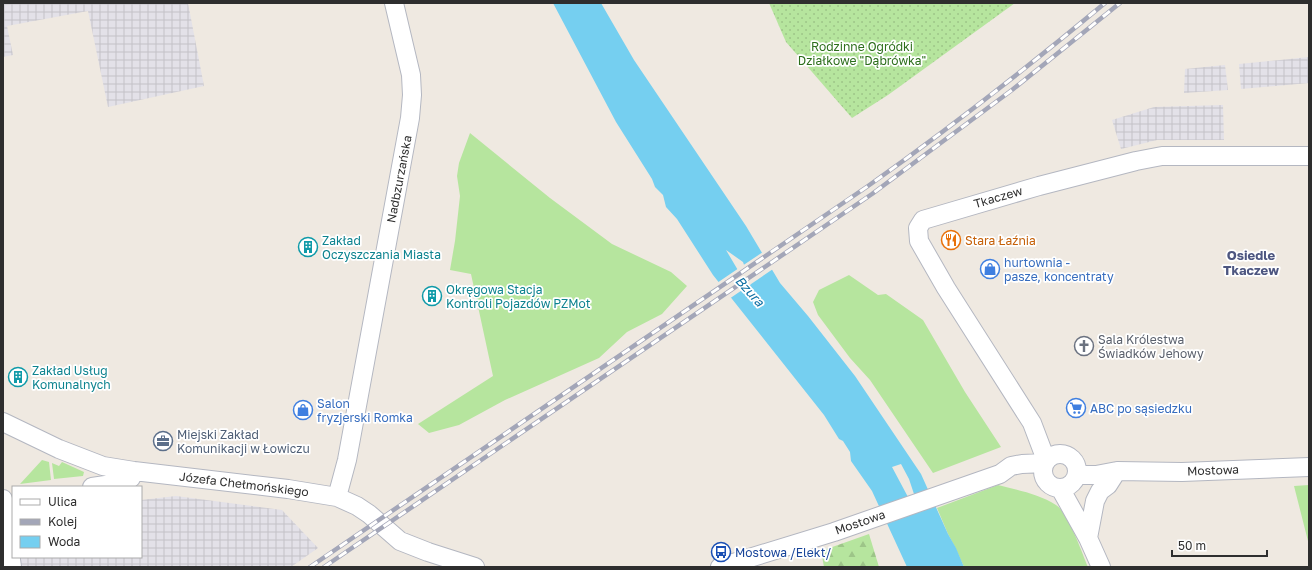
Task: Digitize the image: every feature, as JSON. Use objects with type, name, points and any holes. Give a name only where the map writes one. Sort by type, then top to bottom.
[{"type":"street","name":"Nadbzurzańska","points":[[337,497],[347,460],[410,118],[412,95],[411,75],[394,3]]},
{"type":"street","name":"Tkaczew","points":[[1048,463],[1032,423],[950,294],[919,241],[918,228],[922,220],[1039,186],[1136,161],[1162,156],[1309,156]]},
{"type":"street","name":"Józefa Chełmońskiego","points":[[3,422],[59,449],[103,466],[296,490],[337,497],[357,506],[369,514],[400,541],[428,552],[475,567]]},
{"type":"street","points":[[1071,477],[1050,485],[1048,463],[1067,455],[1073,460],[1071,477],[1088,538],[1102,567]]},
{"type":"street","name":"Mostowa","points":[[720,567],[834,532],[997,474],[1011,466],[1048,463]]},
{"type":"street","name":"Mostowa","points":[[1071,477],[1117,472],[1182,472],[1309,467]]},
{"type":"street","points":[[99,486],[126,482],[132,478],[134,471]]},
{"type":"street","points":[[1088,538],[1095,501],[1100,491],[1108,484],[1117,472]]},
{"type":"street","points":[[3,499],[12,567]]},
{"type":"shaded area","points":[[3,3],[188,3],[204,86],[108,107],[88,11],[7,26],[13,55],[3,57]]},
{"type":"shaded area","points":[[1309,57],[1309,83],[1241,89],[1239,64]]},
{"type":"shaded area","points":[[1225,65],[1228,90],[1184,93],[1185,69]]},
{"type":"shaded area","points":[[1223,105],[1224,140],[1157,140],[1121,149],[1112,120],[1154,107]]},
{"type":"shaded area","points":[[176,496],[282,510],[318,548],[291,567],[17,567],[16,558],[142,558],[142,500]]},
{"type":"green space","name":"Rodzinne Ogródki Działkowe \"Dąbrówka\"","points":[[769,3],[1015,3],[888,95],[852,118],[786,42]]},
{"type":"green space","points":[[470,133],[550,198],[612,244],[671,272],[687,286],[662,314],[627,332],[599,358],[505,400],[459,425],[429,433],[418,424],[493,376],[471,274],[450,270],[460,196],[457,176],[459,163]]},
{"type":"green space","points":[[849,275],[878,295],[886,294],[923,320],[965,392],[1001,447],[933,473],[870,380],[850,358],[818,315],[813,302],[819,290]]},
{"type":"green space","points":[[42,460],[49,462],[51,480],[20,484]]},
{"type":"green space","points":[[62,462],[84,472],[83,476],[54,479],[52,463],[59,466]]},
{"type":"green space","points":[[998,485],[1042,498],[1061,509],[1070,524],[1088,567],[964,567],[937,508]]},
{"type":"green space","points":[[1309,485],[1309,545],[1294,486]]},
{"type":"green space","points":[[869,534],[879,567],[824,567],[821,551]]},
{"type":"water","name":"Bzura","points":[[553,3],[601,3],[634,60],[746,226],[780,283],[855,376],[921,474],[964,567],[907,567],[872,491],[851,461],[850,452],[843,441],[839,439],[824,415],[713,275],[677,219],[666,207],[663,195],[655,187],[652,179],[616,122]],"holes":[[[726,250],[743,262],[751,285],[742,277]],[[901,464],[909,479],[919,509],[908,497],[892,467]]]},
{"type":"pier","points":[[763,252],[773,269],[729,299],[717,283],[739,268],[747,279],[742,266]]},
{"type":"railway","points":[[310,567],[868,186],[988,97],[1105,3]]},
{"type":"railway","points":[[324,567],[872,194],[1012,90],[1120,3]]},
{"type":"place","name":"Stara Łaźnia","points":[[951,240]]},
{"type":"place","name":"Zakład Oczyszczania Miasta","points":[[308,247]]},
{"type":"place","name":"hurtownia - pasze, koncentraty","points":[[990,269]]},
{"type":"place","name":"Okręgowa Stacja Kontroli Pojazdów PZMot","points":[[432,296]]},
{"type":"place","name":"Sala Królestwa Świadków Jehowy","points":[[1084,346]]},
{"type":"place","name":"Zakład Usług Komunalnych","points":[[18,377]]},
{"type":"place","name":"ABC po sąsiedzku","points":[[1076,408]]},
{"type":"place","name":"Salon fryzjerski Romka","points":[[303,410]]},
{"type":"place","name":"Miejski Zakład Komunikacji w Łowiczu","points":[[163,441]]},
{"type":"place","name":"Mostowa /Elekt/","points":[[721,552]]},
{"type":"district","name":"Osiedle Tkaczew","points":[[1251,262]]}]
